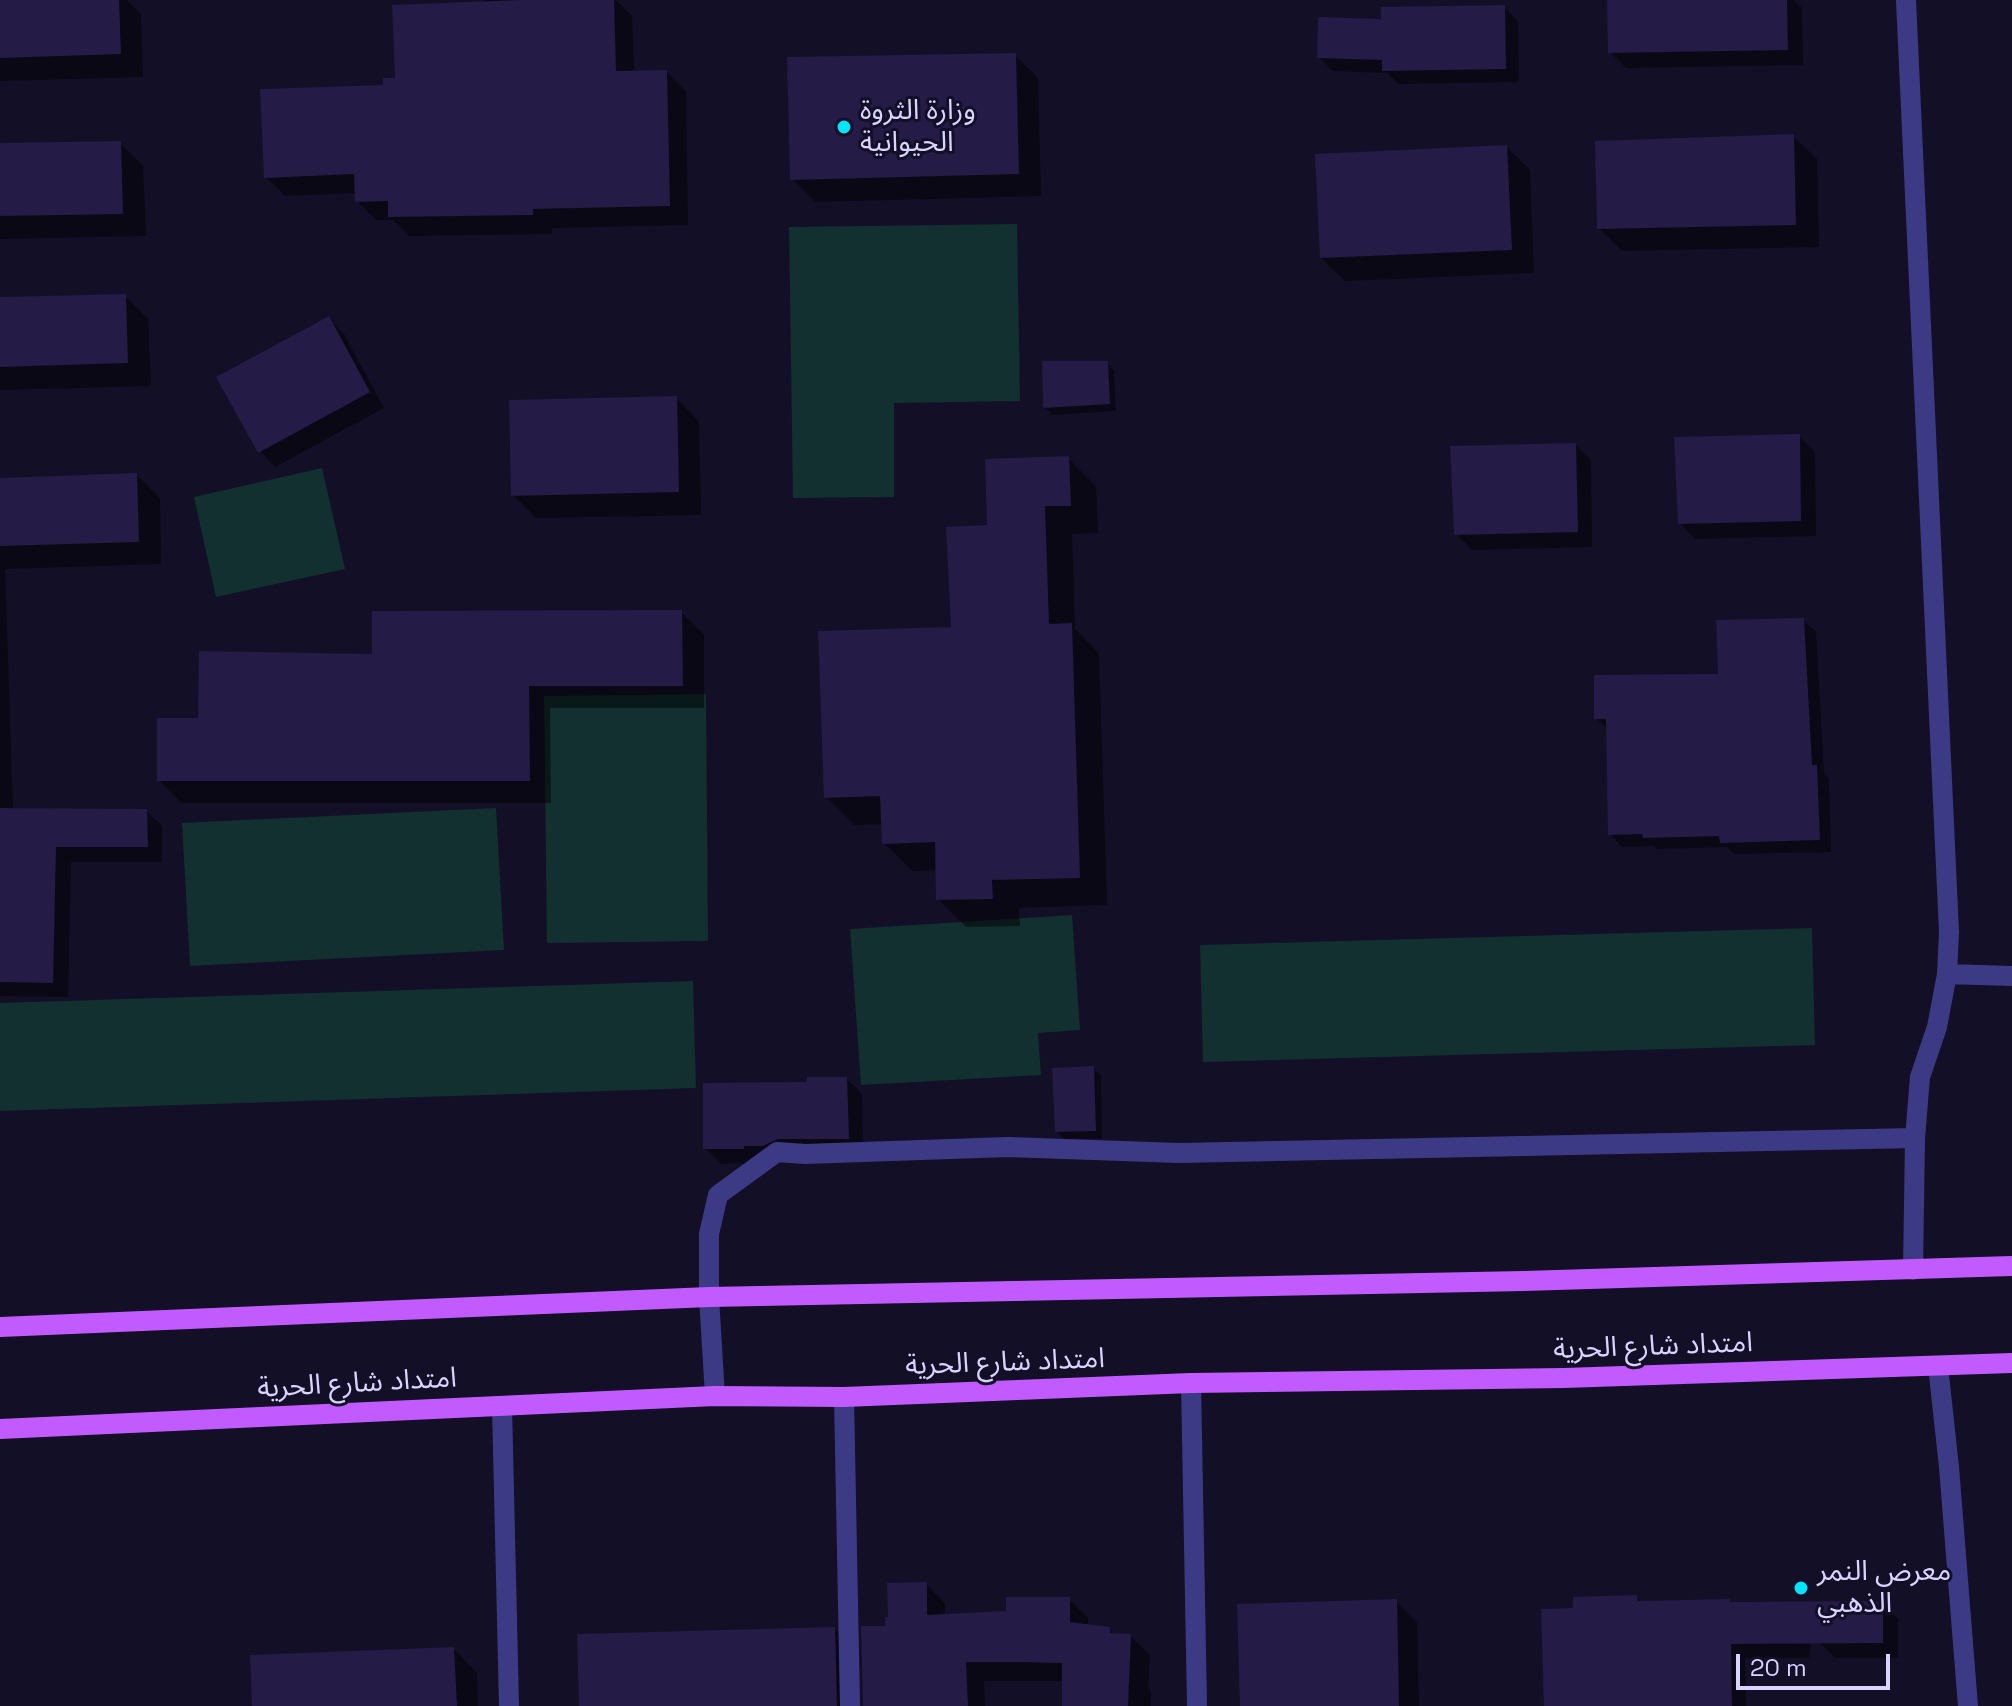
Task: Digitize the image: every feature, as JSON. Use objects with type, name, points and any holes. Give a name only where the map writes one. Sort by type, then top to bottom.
[{"type":"main road","points":[[0,1327],[709,1297],[1508,1282],[2012,1266]]},
{"type":"main road","name":"امتداد شارع الحرية","points":[[0,1429],[715,1396],[844,1397],[1191,1383],[1564,1378],[2012,1363]]},
{"type":"street","points":[[1906,0],[1949,932],[1947,974],[1937,1027],[1920,1077],[1915,1138],[1913,1270]]},
{"type":"street","points":[[1947,974],[2012,976]]},
{"type":"street","points":[[715,1396],[709,1234],[718,1195],[777,1152],[805,1154],[1008,1147],[1179,1153],[1915,1138]]},
{"type":"street","points":[[1938,1366],[1968,1706]]},
{"type":"street","points":[[1191,1383],[1197,1706]]},
{"type":"street","points":[[844,1397],[850,1706]]},
{"type":"street","points":[[502,1406],[509,1706]]},
{"type":"green space","points":[[1017,224],[1020,401],[894,403],[894,497],[793,498],[789,227]]},
{"type":"green space","points":[[322,468],[345,569],[216,597],[194,497]]},
{"type":"green space","points":[[706,694],[708,941],[547,943],[544,696]]},
{"type":"green space","points":[[496,808],[504,950],[190,966],[182,823]]},
{"type":"green space","points":[[1072,915],[1080,1030],[1038,1033],[1041,1075],[861,1085],[850,929]]},
{"type":"green space","points":[[1812,928],[1815,1045],[1203,1062],[1200,945]]},
{"type":"green space","points":[[693,981],[696,1088],[0,1111],[0,1003]]},
{"type":"building","points":[[0,0],[119,0],[121,54],[0,58]]},
{"type":"building","points":[[614,0],[616,71],[667,70],[670,206],[533,209],[533,215],[388,217],[388,201],[355,202],[354,174],[264,178],[260,89],[383,85],[383,78],[395,78],[392,5]]},
{"type":"building","points":[[1607,0],[1787,0],[1788,50],[1608,53]]},
{"type":"building","points":[[1505,5],[1506,69],[1382,71],[1382,60],[1317,58],[1318,17],[1381,19],[1381,7]]},
{"type":"building","points":[[1016,53],[1019,174],[790,180],[787,57]]},
{"type":"building","points":[[1794,134],[1796,225],[1597,229],[1595,141]]},
{"type":"building","points":[[121,141],[123,214],[0,216],[0,143]]},
{"type":"building","points":[[1507,145],[1512,250],[1320,258],[1315,154]]},
{"type":"building","points":[[126,294],[128,363],[0,367],[0,297]]},
{"type":"building","points":[[329,316],[370,392],[258,453],[216,377]]},
{"type":"building","points":[[1042,361],[1108,361],[1110,404],[1043,408]]},
{"type":"building","points":[[677,396],[679,492],[511,496],[509,400]]},
{"type":"building","points":[[1800,434],[1801,521],[1678,524],[1674,437]]},
{"type":"building","points":[[1576,443],[1578,532],[1454,535],[1450,446]]},
{"type":"building","points":[[1069,456],[1071,506],[1045,506],[1049,624],[1072,623],[1080,878],[992,880],[993,899],[936,900],[935,842],[882,844],[880,796],[824,798],[818,631],[951,627],[946,527],[987,525],[985,459]]},
{"type":"building","points":[[137,473],[139,542],[0,546],[0,478]]},
{"type":"building","points":[[682,610],[683,686],[529,686],[530,781],[157,781],[157,718],[198,718],[199,651],[372,654],[372,611]]},
{"type":"building","points":[[1804,618],[1812,765],[1817,765],[1820,840],[1720,843],[1719,836],[1643,838],[1642,834],[1608,835],[1606,719],[1594,719],[1594,675],[1718,674],[1716,620]]},
{"type":"building","points":[[0,808],[147,809],[148,847],[56,847],[53,983],[0,982]]},
{"type":"building","points":[[1094,1066],[1096,1131],[1055,1132],[1052,1068]]},
{"type":"building","points":[[807,1077],[847,1077],[849,1139],[778,1139],[763,1146],[744,1146],[744,1149],[703,1149],[703,1083],[807,1082]]},
{"type":"building","points":[[927,1582],[927,1615],[1006,1611],[1006,1597],[1070,1597],[1070,1622],[1110,1627],[1110,1633],[1131,1634],[1128,1706],[1062,1706],[1062,1663],[966,1662],[968,1706],[863,1706],[861,1626],[885,1626],[885,1617],[888,1617],[887,1583]]},
{"type":"building","points":[[1637,1595],[1638,1601],[1883,1601],[1883,1643],[1731,1644],[1732,1706],[1544,1706],[1541,1609],[1573,1608],[1573,1597]]},
{"type":"building","points":[[1397,1599],[1399,1706],[1240,1706],[1237,1604]]},
{"type":"building","points":[[835,1627],[837,1706],[579,1706],[577,1634]]},
{"type":"building","points":[[454,1647],[457,1706],[252,1706],[250,1655]]},
{"type":"place","name":"وزارة الثروة الحيوانية","points":[[844,127]]},
{"type":"place","name":"معرض النمر الذهبي","points":[[1801,1588]]}]
